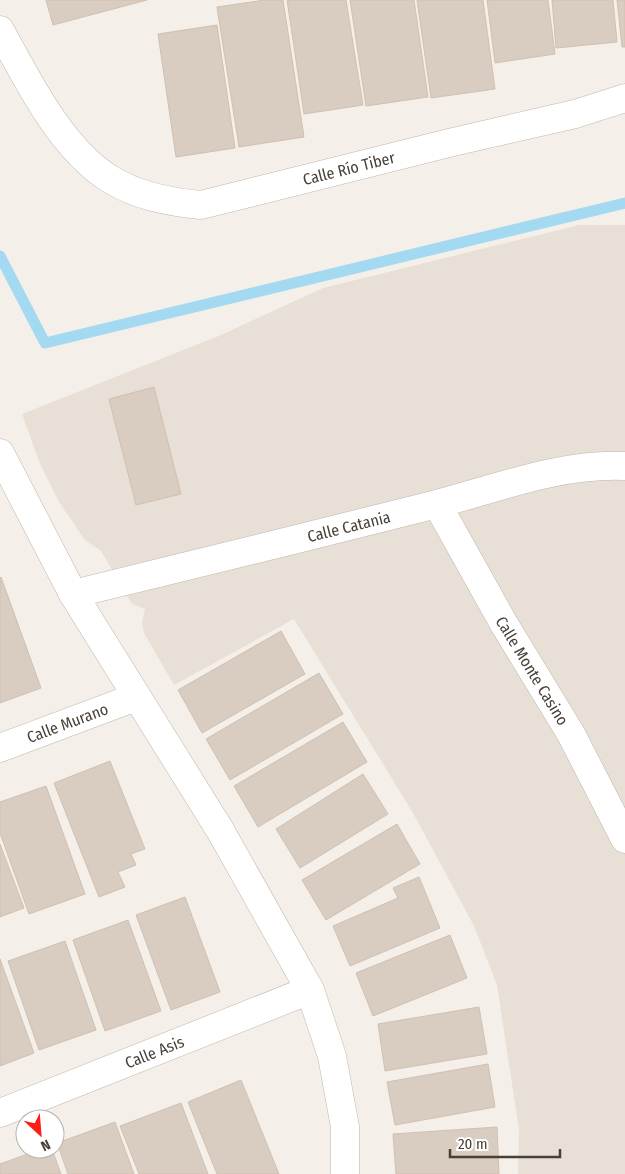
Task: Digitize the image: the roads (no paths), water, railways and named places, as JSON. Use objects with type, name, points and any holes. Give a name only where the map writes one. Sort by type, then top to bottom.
[{"type":"street","name":"Calle Río Tiber","points":[[0,30],[50,117],[82,156],[110,179],[130,189],[175,202],[201,205],[452,142],[574,114],[625,98]]},
{"type":"street","points":[[0,453],[72,594],[220,830],[310,990],[332,1056],[345,1127],[345,1174]]},
{"type":"street","name":"Calle Catania","points":[[72,594],[438,504],[553,472],[600,465],[625,466]]},
{"type":"street","name":"Calle Monte Casino","points":[[438,504],[504,624],[571,734],[625,839]]},
{"type":"street","name":"Calle Murano","points":[[0,748],[136,697]]},
{"type":"street","name":"Calle Asis","points":[[0,1114],[310,990]]},
{"type":"waterway","points":[[0,256],[45,343],[625,203]]}]
